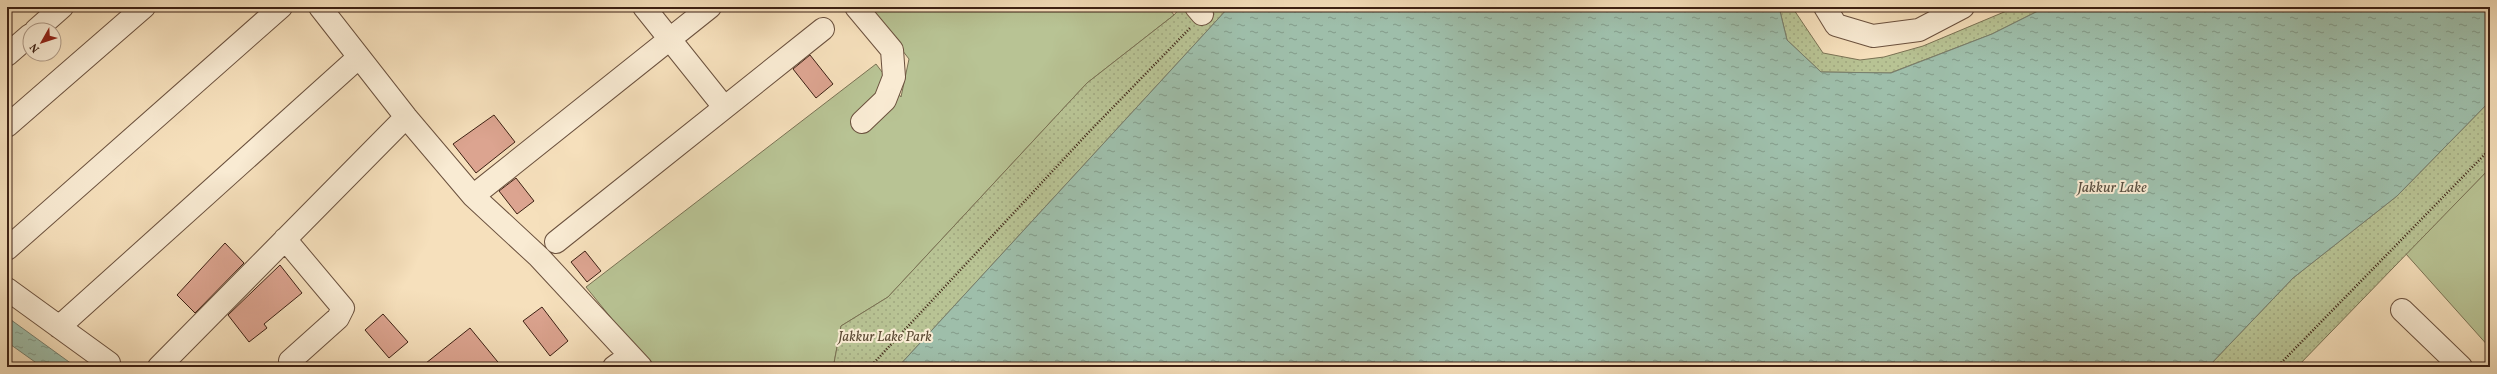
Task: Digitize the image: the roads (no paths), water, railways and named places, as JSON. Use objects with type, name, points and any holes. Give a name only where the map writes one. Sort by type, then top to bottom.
[{"type":"street","points":[[45,22],[62,7]]},
{"type":"street","points":[[7,126],[144,7]]},
{"type":"street","points":[[7,249],[281,7]]},
{"type":"street","points":[[320,7],[406,117],[473,196],[540,258],[628,363]]},
{"type":"street","points":[[644,7],[724,107]]},
{"type":"street","points":[[473,196],[710,7]]},
{"type":"street","points":[[856,7],[892,50],[894,77],[885,100],[862,122]]},
{"type":"street","points":[[1825,7],[1836,25],[1873,36],[1919,30],[1963,7]]},
{"type":"street","points":[[556,242],[822,29]]},
{"type":"street","points":[[7,55],[22,42]]},
{"type":"street","points":[[60,327],[360,57]]},
{"type":"street","points":[[159,367],[406,117]]},
{"type":"street","points":[[285,239],[343,308],[338,318],[290,361]]},
{"type":"street","points":[[7,289],[109,363]]},
{"type":"street","points":[[2402,310],[2461,367]]},
{"type":"water","name":"Jakkur Lake","points":[[1229,7],[1779,7],[1787,40],[1821,72],[1891,73],[1992,34],[2046,7],[2490,7],[2490,101],[2397,196],[2293,278],[2208,367],[898,367]]},
{"type":"water","points":[[7,317],[76,367],[42,367],[7,342]]},
{"type":"park label","name":"Jakkur Lake Park","points":[[885,336]]}]
